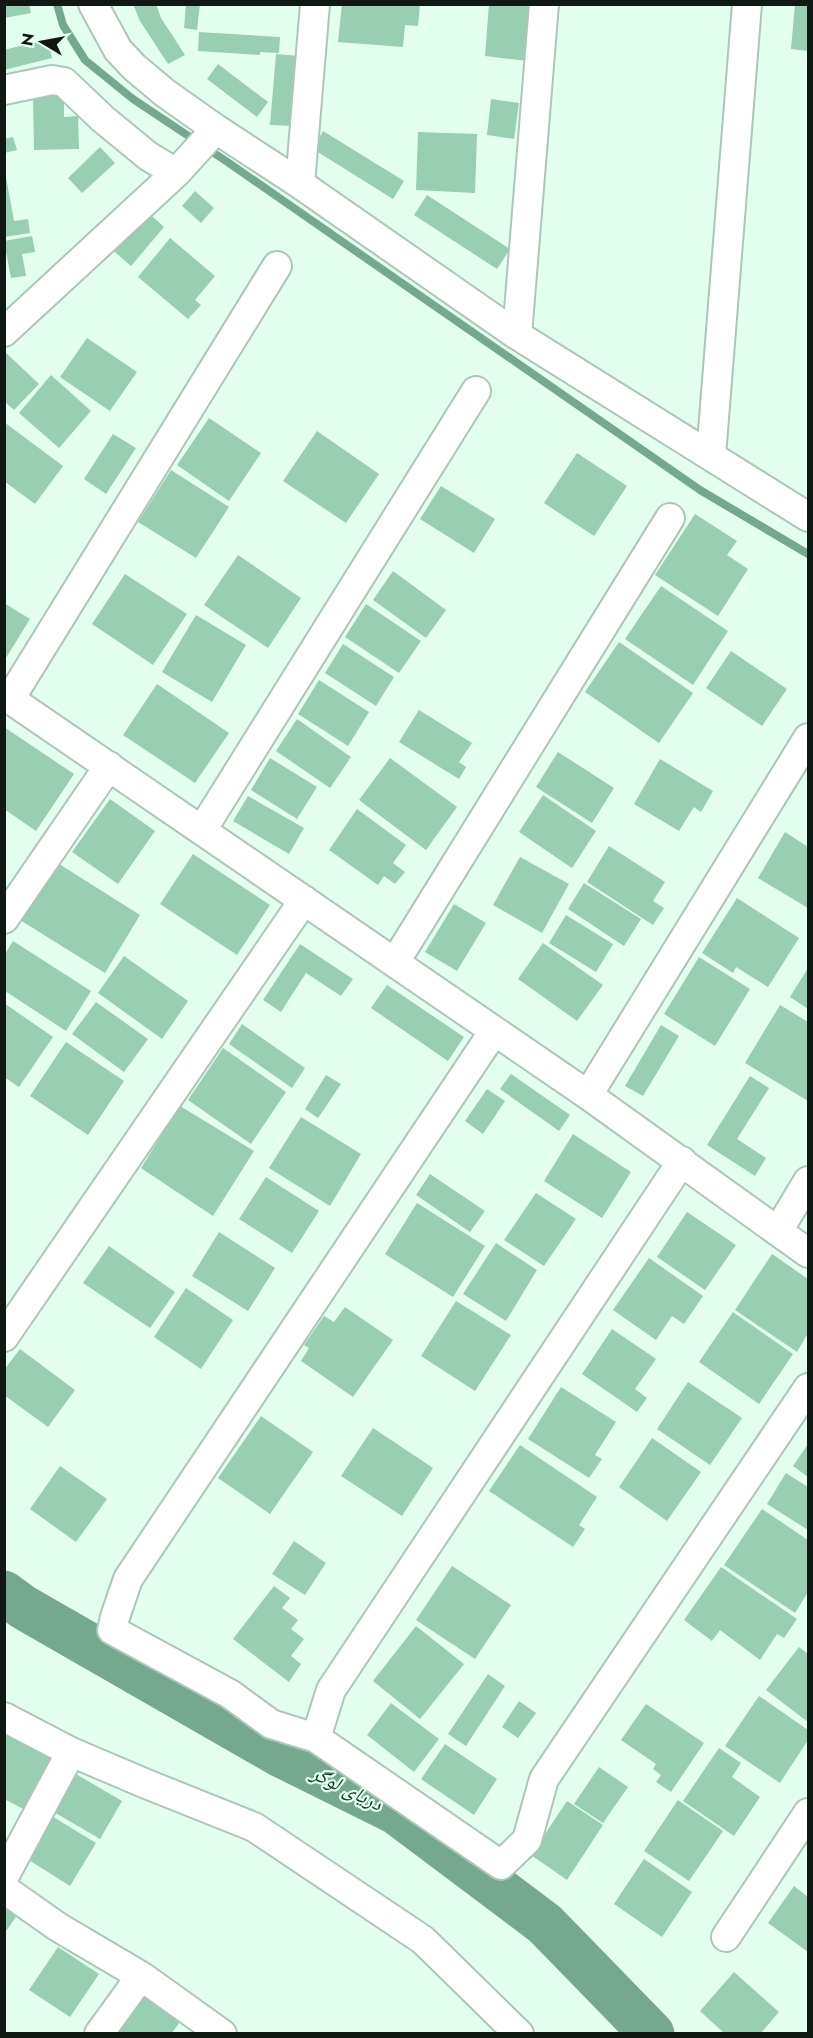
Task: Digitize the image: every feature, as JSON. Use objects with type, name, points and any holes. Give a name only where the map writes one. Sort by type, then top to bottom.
[{"type":"street","points":[[93,4],[118,50],[211,135],[300,184],[517,335],[808,517]]},
{"type":"street","points":[[300,184],[315,4]]},
{"type":"street","points":[[517,335],[544,4]]},
{"type":"street","points":[[711,456],[747,4]]},
{"type":"street","points":[[4,90],[52,80],[64,82],[103,119],[148,156],[176,173]]},
{"type":"street","points":[[4,332],[176,173],[211,135]]},
{"type":"street","points":[[277,266],[7,697],[588,1095],[808,1253]]},
{"type":"street","points":[[202,831],[476,391]]},
{"type":"street","points":[[395,962],[670,518]]},
{"type":"street","points":[[588,1095],[808,738]]},
{"type":"street","points":[[4,919],[109,766]]},
{"type":"street","points":[[4,1337],[304,900]]},
{"type":"street","points":[[494,1031],[128,1579],[112,1630],[230,1694],[271,1724],[316,1738],[501,1865],[526,1840],[544,1779],[808,1388]]},
{"type":"street","points":[[316,1738],[331,1690],[682,1161]]},
{"type":"street","points":[[778,1231],[808,1181]]},
{"type":"street","points":[[4,1717],[71,1752],[254,1827],[423,1940],[519,2034]]},
{"type":"street","points":[[4,1877],[71,1752]]},
{"type":"street","points":[[726,1937],[808,1813]]},
{"type":"street","points":[[4,1889],[58,1927],[141,1976],[222,2034]]},
{"type":"street","points":[[99,2034],[141,1976]]},
{"type":"building","points":[[4,4],[29,4],[31,13],[4,18]]},
{"type":"building","points":[[133,4],[156,4],[161,18],[185,55],[168,64],[140,21]]},
{"type":"building","points":[[186,4],[200,4],[197,30],[184,28]]},
{"type":"building","points":[[342,4],[420,4],[418,26],[405,25],[403,47],[338,42]]},
{"type":"building","points":[[489,4],[533,4],[528,61],[485,56]]},
{"type":"building","points":[[795,4],[808,4],[808,51],[791,49]]},
{"type":"building","points":[[199,32],[280,37],[279,53],[260,52],[260,55],[198,51]]},
{"type":"building","points":[[47,39],[52,58],[4,70],[4,50]]},
{"type":"building","points":[[276,54],[299,56],[293,126],[270,125]]},
{"type":"building","points":[[218,64],[268,102],[257,117],[207,79]]},
{"type":"building","points":[[64,94],[64,117],[78,116],[79,149],[34,150],[33,95]]},
{"type":"building","points":[[491,99],[519,103],[514,139],[487,135]]},
{"type":"building","points":[[323,131],[404,181],[393,199],[313,149]]},
{"type":"building","points":[[418,132],[477,134],[475,193],[416,190]]},
{"type":"building","points":[[13,137],[17,150],[4,153],[4,139]]},
{"type":"building","points":[[100,147],[115,163],[82,193],[68,178]]},
{"type":"building","points":[[4,166],[14,221],[28,219],[30,233],[4,237]]},
{"type":"building","points":[[195,191],[214,208],[201,223],[182,206]]},
{"type":"building","points":[[427,195],[510,249],[497,269],[414,215]]},
{"type":"building","points":[[143,208],[164,227],[131,266],[109,247]]},
{"type":"building","points":[[32,236],[35,252],[22,254],[26,276],[11,278],[4,241]]},
{"type":"building","points":[[170,238],[215,276],[195,300],[201,305],[188,319],[138,277]]},
{"type":"building","points":[[87,338],[137,372],[110,411],[60,377]]},
{"type":"building","points":[[4,351],[39,384],[14,410],[4,401]]},
{"type":"building","points":[[51,375],[91,411],[59,448],[19,413]]},
{"type":"building","points":[[209,418],[261,453],[229,501],[177,465]]},
{"type":"building","points":[[4,422],[63,466],[35,504],[4,481]]},
{"type":"building","points":[[317,431],[379,474],[346,523],[283,481]]},
{"type":"building","points":[[113,434],[136,448],[106,494],[84,479]]},
{"type":"building","points":[[577,453],[627,486],[594,536],[544,503]]},
{"type":"building","points":[[171,470],[229,507],[196,558],[138,522]]},
{"type":"building","points":[[441,486],[495,519],[474,553],[420,519]]},
{"type":"building","points":[[695,514],[737,541],[727,555],[748,569],[718,616],[655,575]]},
{"type":"building","points":[[238,555],[301,598],[268,648],[204,605]]},
{"type":"building","points":[[393,571],[446,610],[426,638],[373,600]]},
{"type":"building","points":[[125,574],[187,614],[153,665],[92,624]]},
{"type":"building","points":[[661,586],[728,631],[693,685],[625,639]]},
{"type":"building","points":[[4,603],[30,619],[4,661]]},
{"type":"building","points":[[366,604],[421,641],[399,673],[345,637]]},
{"type":"building","points":[[196,615],[246,645],[212,702],[162,672]]},
{"type":"building","points":[[619,642],[693,693],[659,743],[585,692]]},
{"type":"building","points":[[343,644],[394,677],[376,706],[325,673]]},
{"type":"building","points":[[731,651],[787,689],[762,726],[706,688]]},
{"type":"building","points":[[319,680],[369,712],[348,746],[298,714]]},
{"type":"building","points":[[157,684],[229,733],[195,783],[123,735]]},
{"type":"building","points":[[419,710],[472,743],[459,762],[466,767],[459,779],[399,742]]},
{"type":"building","points":[[297,719],[351,757],[330,788],[276,751]]},
{"type":"building","points":[[4,727],[74,774],[36,831],[4,809]]},
{"type":"building","points":[[558,752],[614,788],[592,823],[536,787]]},
{"type":"building","points":[[270,758],[317,787],[297,819],[251,790]]},
{"type":"building","points":[[390,758],[457,807],[426,850],[359,800]]},
{"type":"building","points":[[660,759],[713,791],[701,812],[694,807],[679,831],[634,804]]},
{"type":"building","points":[[543,795],[596,831],[572,868],[519,832]]},
{"type":"building","points":[[248,796],[304,828],[289,854],[233,821]]},
{"type":"building","points":[[110,799],[155,831],[118,884],[72,852]]},
{"type":"building","points":[[357,809],[406,845],[393,863],[405,872],[395,884],[384,876],[378,885],[329,850]]},
{"type":"building","points":[[785,832],[808,847],[808,908],[758,878]]},
{"type":"building","points":[[609,846],[665,882],[653,901],[664,908],[653,925],[587,882]]},
{"type":"building","points":[[193,854],[270,905],[237,955],[160,904]]},
{"type":"building","points":[[520,857],[569,884],[542,933],[493,905]]},
{"type":"building","points":[[56,862],[140,915],[105,973],[20,920]]},
{"type":"building","points":[[584,883],[641,919],[624,946],[568,909]]},
{"type":"building","points":[[737,898],[799,938],[768,987],[736,967],[733,973],[702,953]]},
{"type":"building","points":[[454,904],[486,923],[457,971],[425,952]]},
{"type":"building","points":[[566,915],[613,944],[596,972],[549,943]]},
{"type":"building","points":[[13,941],[91,991],[66,1031],[5,991],[5,954]]},
{"type":"building","points":[[543,943],[603,985],[577,1021],[518,979]]},
{"type":"building","points":[[300,944],[353,979],[341,996],[306,973],[281,1012],[263,1000]]},
{"type":"building","points":[[124,956],[188,1001],[162,1039],[98,993]]},
{"type":"building","points":[[699,957],[750,989],[715,1046],[664,1014]]},
{"type":"building","points":[[808,968],[808,1009],[790,997]]},
{"type":"building","points":[[387,985],[464,1037],[448,1061],[371,1008]]},
{"type":"building","points":[[96,1002],[148,1039],[124,1072],[72,1034]]},
{"type":"building","points":[[4,1003],[53,1037],[19,1087],[4,1077]]},
{"type":"building","points":[[780,1005],[808,1022],[808,1101],[745,1063]]},
{"type":"building","points":[[242,1024],[305,1068],[292,1088],[229,1044]]},
{"type":"building","points":[[661,1025],[679,1036],[643,1096],[625,1086]]},
{"type":"building","points":[[66,1042],[124,1081],[88,1135],[30,1096]]},
{"type":"building","points":[[223,1048],[286,1092],[251,1144],[188,1100]]},
{"type":"building","points":[[511,1074],[570,1115],[559,1131],[500,1089]]},
{"type":"building","points":[[326,1075],[341,1084],[318,1118],[305,1109]]},
{"type":"building","points":[[750,1076],[769,1088],[737,1139],[766,1158],[755,1176],[707,1145]]},
{"type":"building","points":[[487,1089],[505,1101],[483,1134],[465,1121]]},
{"type":"building","points":[[180,1106],[254,1151],[213,1216],[141,1168]]},
{"type":"building","points":[[301,1117],[361,1154],[330,1206],[269,1168]]},
{"type":"building","points":[[573,1134],[631,1172],[602,1218],[544,1181]]},
{"type":"building","points":[[430,1174],[485,1211],[470,1232],[416,1195]]},
{"type":"building","points":[[266,1177],[319,1211],[292,1253],[239,1219]]},
{"type":"building","points":[[536,1193],[576,1219],[544,1266],[504,1240]]},
{"type":"building","points":[[417,1203],[485,1246],[453,1297],[385,1254]]},
{"type":"building","points":[[687,1212],[736,1245],[705,1290],[657,1257]]},
{"type":"building","points":[[219,1232],[275,1268],[248,1311],[192,1276]]},
{"type":"building","points":[[496,1243],[537,1270],[506,1321],[463,1294]]},
{"type":"building","points":[[109,1246],[175,1292],[150,1328],[83,1283]]},
{"type":"building","points":[[772,1254],[808,1279],[808,1333],[797,1352],[735,1310]]},
{"type":"building","points":[[649,1258],[703,1296],[684,1324],[672,1316],[656,1340],[613,1310]]},
{"type":"building","points":[[186,1288],[233,1320],[201,1369],[154,1337]]},
{"type":"building","points":[[456,1301],[511,1335],[475,1391],[421,1356]]},
{"type":"building","points":[[345,1307],[393,1340],[353,1397],[301,1361],[309,1348],[304,1345],[324,1316],[334,1322]]},
{"type":"building","points":[[733,1312],[793,1354],[759,1404],[699,1362]]},
{"type":"building","points":[[612,1329],[656,1359],[635,1389],[647,1398],[637,1412],[582,1374]]},
{"type":"building","points":[[20,1349],[75,1390],[48,1427],[4,1395],[4,1370]]},
{"type":"building","points":[[688,1382],[742,1418],[710,1465],[657,1429]]},
{"type":"building","points":[[561,1387],[616,1422],[595,1455],[602,1459],[589,1478],[528,1439]]},
{"type":"building","points":[[261,1416],[313,1452],[270,1514],[218,1478]]},
{"type":"building","points":[[373,1428],[433,1468],[402,1516],[341,1476]]},
{"type":"building","points":[[652,1438],[701,1472],[667,1521],[619,1487]]},
{"type":"building","points":[[808,1444],[808,1477],[793,1466]]},
{"type":"building","points":[[520,1445],[597,1497],[579,1525],[585,1529],[573,1547],[489,1491]]},
{"type":"building","points":[[60,1466],[107,1499],[76,1542],[30,1509]]},
{"type":"building","points":[[786,1473],[808,1487],[808,1530],[767,1504]]},
{"type":"building","points":[[762,1509],[808,1540],[808,1592],[795,1613],[724,1565]]},
{"type":"building","points":[[294,1541],[326,1563],[305,1595],[272,1574]]},
{"type":"building","points":[[452,1566],[511,1605],[475,1659],[416,1620]]},
{"type":"building","points":[[721,1567],[797,1619],[784,1638],[777,1634],[760,1660],[720,1630],[712,1641],[684,1620]]},
{"type":"building","points":[[274,1586],[290,1598],[282,1608],[298,1620],[291,1629],[304,1639],[291,1656],[301,1664],[289,1682],[233,1639]]},
{"type":"building","points":[[416,1626],[464,1664],[420,1719],[373,1681]]},
{"type":"building","points":[[799,1647],[808,1654],[808,1722],[766,1690]]},
{"type":"building","points":[[488,1674],[505,1686],[466,1746],[448,1734]]},
{"type":"building","points":[[759,1696],[808,1730],[808,1740],[780,1783],[725,1746]]},
{"type":"building","points":[[519,1701],[536,1713],[518,1738],[502,1727]]},
{"type":"building","points":[[391,1703],[439,1739],[414,1772],[367,1735]]},
{"type":"building","points":[[646,1704],[704,1743],[671,1792],[656,1782],[661,1775],[653,1769],[656,1764],[621,1740]]},
{"type":"building","points":[[4,1730],[57,1759],[29,1812],[4,1799]]},
{"type":"building","points":[[445,1744],[497,1779],[474,1815],[421,1779]]},
{"type":"building","points":[[719,1748],[741,1763],[732,1777],[760,1797],[734,1836],[683,1801]]},
{"type":"building","points":[[599,1767],[628,1787],[603,1823],[574,1804]]},
{"type":"building","points":[[69,1770],[122,1801],[100,1839],[47,1808]]},
{"type":"building","points":[[678,1800],[723,1831],[689,1881],[644,1851]]},
{"type":"building","points":[[567,1801],[603,1825],[567,1880],[531,1855]]},
{"type":"building","points":[[50,1815],[96,1843],[70,1886],[24,1857]]},
{"type":"building","points":[[644,1859],[692,1892],[662,1937],[614,1904]]},
{"type":"building","points":[[794,1886],[808,1897],[808,1952],[768,1923]]},
{"type":"building","points":[[4,1900],[20,1911],[4,1934]]},
{"type":"building","points":[[58,1947],[99,1974],[70,2017],[29,1990]]},
{"type":"building","points":[[734,1972],[779,2012],[760,2034],[725,2034],[700,2011]]},
{"type":"building","points":[[143,1993],[180,2022],[171,2034],[111,2034]]},
{"type":"waterway","points":[[57,4],[63,25],[85,60],[133,99],[700,490],[808,554]]},
{"type":"waterway","name":"دریای لوگر","points":[[4,1593],[23,1607],[279,1754],[396,1812],[545,1924],[652,2034]]}]
